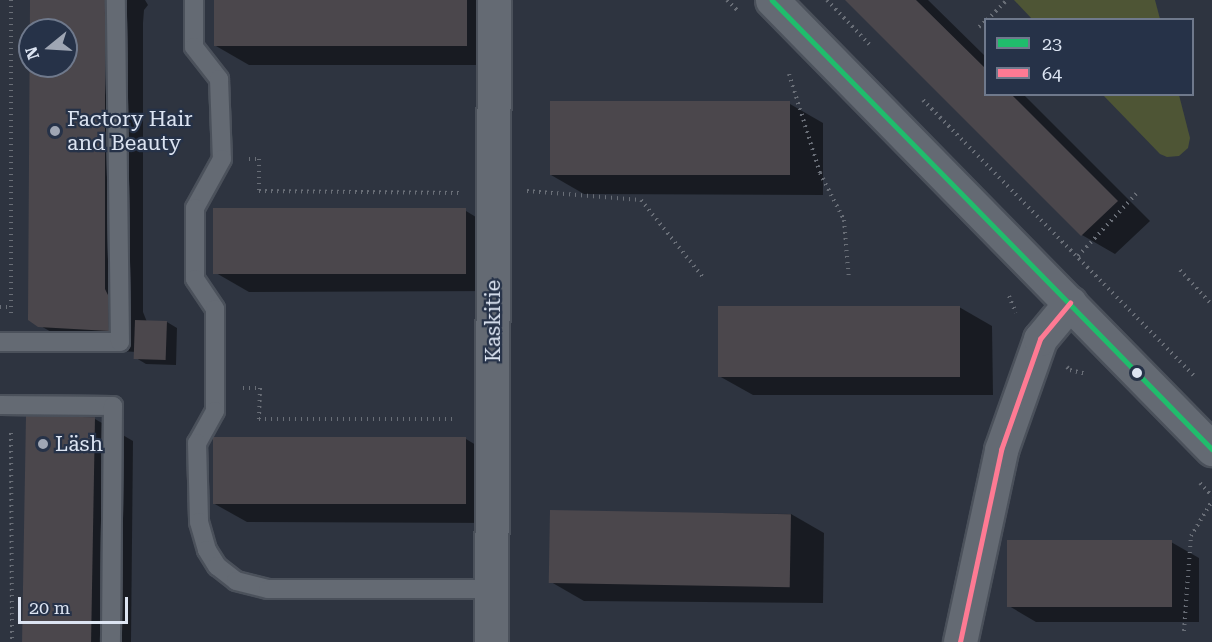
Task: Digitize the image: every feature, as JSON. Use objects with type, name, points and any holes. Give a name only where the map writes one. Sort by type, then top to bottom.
[{"type":"street","name":"Kaskitie","points":[[491,642],[494,0]]},
{"type":"street","points":[[772,0],[1212,449]]},
{"type":"street","points":[[960,642],[1001,450],[1041,339],[1070,303]]},
{"type":"lane","points":[[0,342],[120,342],[116,0]]},
{"type":"lane","points":[[194,0],[194,47],[219,79],[222,159],[195,208],[195,279],[215,309],[216,411],[197,443],[199,522],[207,550],[217,566],[236,582],[268,589],[491,589]]},
{"type":"lane","points":[[0,405],[113,406],[111,642]]},
{"type":"path","points":[[827,0],[876,51]]},
{"type":"path","points":[[988,18],[1007,0]]},
{"type":"path","points":[[980,27],[984,22]]},
{"type":"path","points":[[789,74],[820,173],[844,220],[849,280]]},
{"type":"path","points":[[916,93],[1197,379]]},
{"type":"path","points":[[259,159],[259,191],[461,193]]},
{"type":"path","points":[[520,191],[641,200],[703,277]]},
{"type":"path","points":[[1078,256],[1137,193]]},
{"type":"path","points":[[1180,270],[1211,304]]},
{"type":"path","points":[[0,307],[11,307]]},
{"type":"path","points":[[260,388],[260,419],[492,419]]},
{"type":"path","points":[[1185,631],[1191,536],[1212,501]]},
{"type":"green space","points":[[1014,0],[1155,0],[1160,18],[1031,18]]},
{"type":"green space","points":[[1104,96],[1179,96],[1190,138],[1188,148],[1179,156],[1167,157],[1160,154]]},
{"type":"building","points":[[30,0],[105,0],[105,289],[108,295],[109,331],[38,327],[28,320],[30,78],[78,78],[78,18],[30,18]]},
{"type":"building","points":[[214,0],[467,0],[467,46],[214,46]]},
{"type":"building","points":[[845,0],[916,0],[984,67],[984,96],[1013,96],[1118,201],[1081,236]]},
{"type":"building","points":[[550,101],[790,101],[790,175],[550,175]]},
{"type":"building","points":[[213,208],[466,208],[466,274],[213,274]]},
{"type":"building","points":[[718,306],[960,306],[960,377],[718,377]]},
{"type":"building","points":[[135,320],[167,321],[166,360],[134,359]]},
{"type":"building","points":[[26,416],[95,417],[91,642],[22,642]]},
{"type":"building","points":[[213,437],[466,437],[466,504],[213,504]]},
{"type":"building","points":[[550,510],[791,514],[790,587],[549,583]]},
{"type":"building","points":[[1007,540],[1172,540],[1172,607],[1007,607]]},
{"type":"transit line","name":"23","points":[[772,0],[1212,449]]},
{"type":"transit line","name":"64","points":[[960,642],[1001,450],[1040,339],[1070,303]]},
{"type":"place","name":"Factory Hair and Beauty","points":[[55,131]]},
{"type":"place","name":"Läsh","points":[[43,444]]}]
